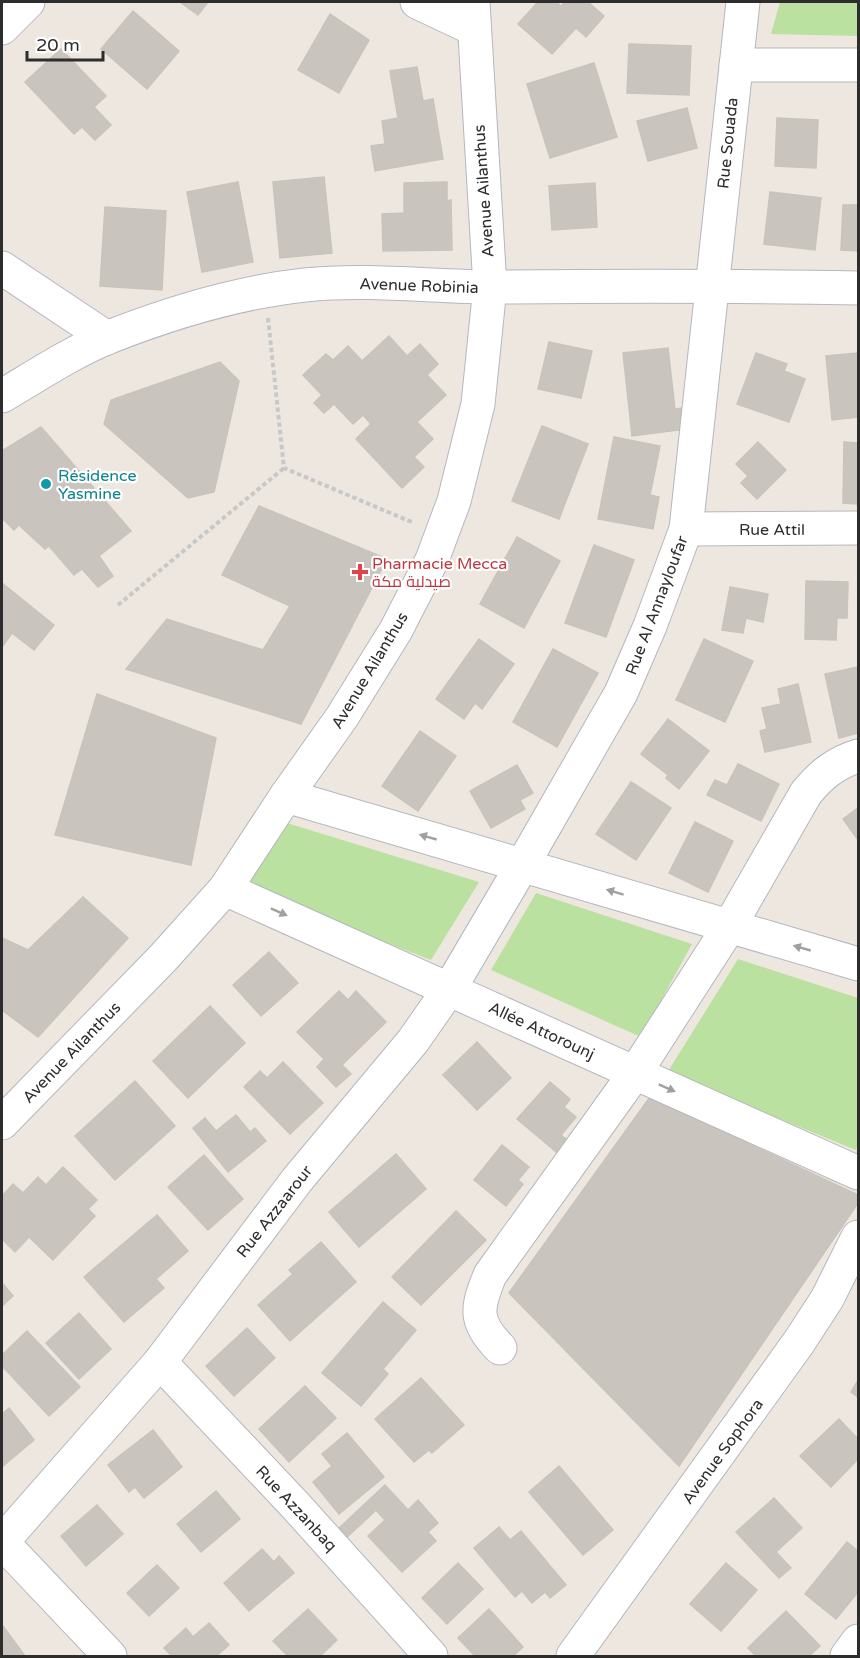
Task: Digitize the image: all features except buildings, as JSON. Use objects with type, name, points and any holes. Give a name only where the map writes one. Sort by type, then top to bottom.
[{"type":"street","points":[[2,28],[28,2]]},
{"type":"street","points":[[417,2],[472,15]]},
{"type":"street","name":"Rue Souada","points":[[712,285],[743,2]]},
{"type":"street","name":"Avenue Ailanthus","points":[[2,1123],[163,958],[225,889],[286,796],[342,717],[396,630],[432,560],[454,501],[478,404],[490,287],[472,15]]},
{"type":"street","points":[[736,65],[858,65]]},
{"type":"street","points":[[2,268],[107,338]]},
{"type":"street","name":"Avenue Robinia","points":[[2,396],[107,338],[179,314],[265,291],[307,285],[357,283],[490,287],[712,285],[858,288]]},
{"type":"street","name":"Rue Al Annayloufar","points":[[523,864],[621,693],[650,626],[686,529],[712,285]]},
{"type":"street","name":"Rue Attil","points":[[686,529],[858,528]]},
{"type":"street","points":[[500,1348],[486,1332],[479,1317],[481,1297],[490,1275],[635,1073],[729,927],[806,793],[822,774],[842,761],[858,756]]},
{"type":"street","points":[[286,796],[858,964]]},
{"type":"street","name":"Rue Azzaarour","points":[[2,1542],[159,1362],[297,1180],[413,1041],[450,988],[523,864]]},
{"type":"street","name":"Allée Attorounj","points":[[225,889],[858,1173]]},
{"type":"street","name":"Avenue Sophora","points":[[573,1656],[799,1342],[827,1299],[858,1237]]},
{"type":"street","name":"Rue Azzanbaq","points":[[159,1362],[295,1505],[431,1656]]},
{"type":"street","points":[[2,1542],[110,1656]]},
{"type":"street","points":[[847,1656],[858,1641]]},
{"type":"path","points":[[265,291],[284,468]]},
{"type":"path","points":[[284,468],[442,534]]},
{"type":"path","points":[[118,605],[284,468]]},
{"type":"green space","points":[[780,2],[858,2],[858,36],[771,34]]},
{"type":"green space","points":[[287,823],[479,882],[431,960],[246,888]]},
{"type":"green space","points":[[536,893],[692,944],[641,1037],[491,970]]},
{"type":"green space","points":[[738,959],[858,998],[858,1143],[856,1150],[667,1073]]},
{"type":"place","name":"Résidence Yasmine","points":[[46,484]]},
{"type":"place","name":"Pharmacie Mecca صيدلية مكة","points":[[360,572]]}]
